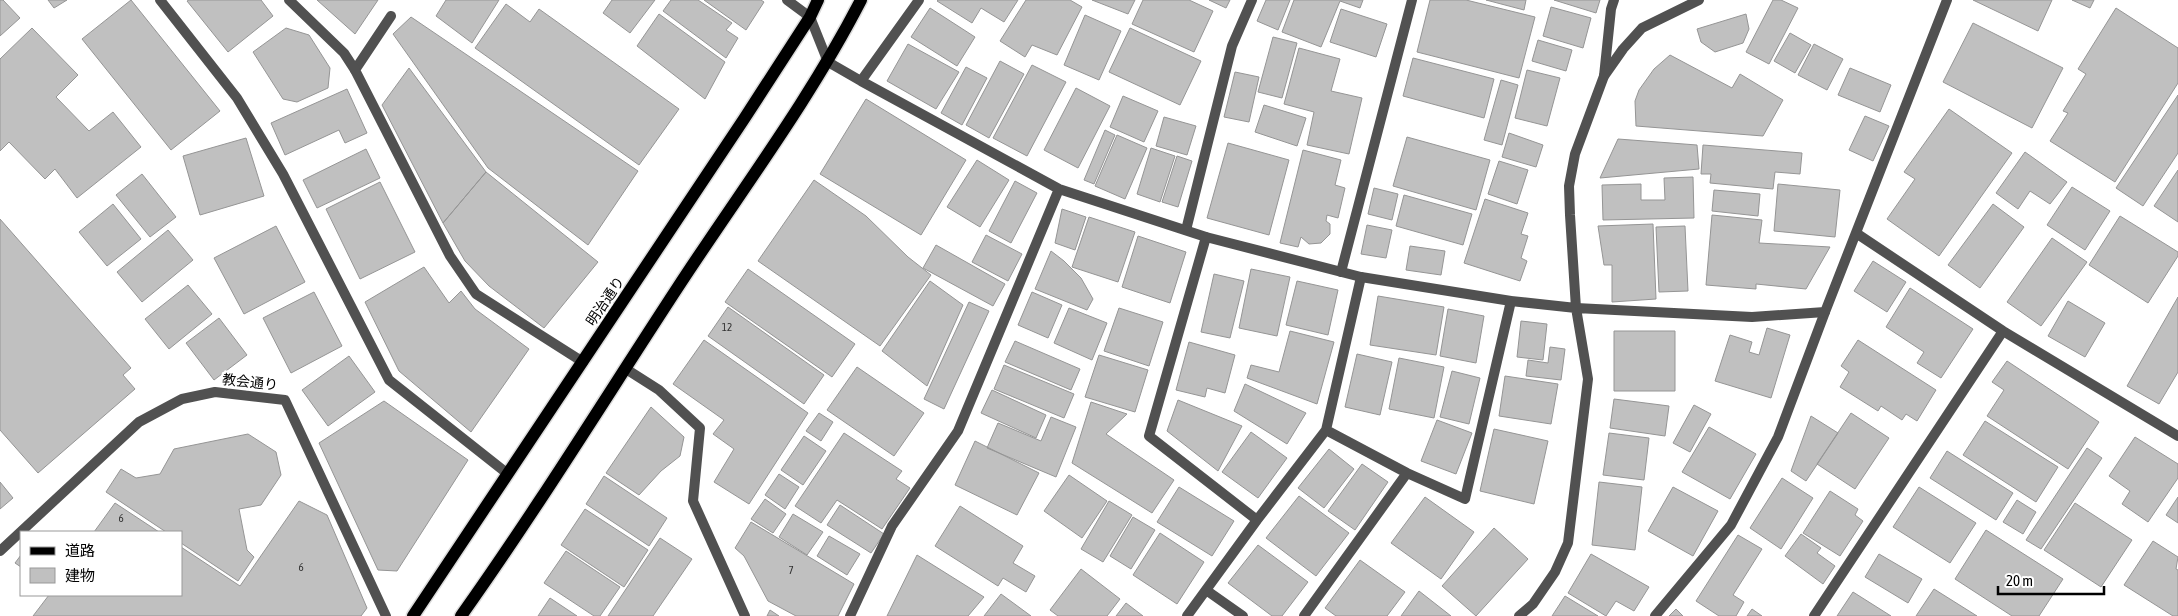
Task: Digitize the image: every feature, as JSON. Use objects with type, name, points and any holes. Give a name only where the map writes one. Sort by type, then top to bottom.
[{"type":"main road","name":"明治通り","points":[[413,616],[744,119],[810,17],[818,0]]},
{"type":"main road","points":[[461,616],[503,557],[828,62],[861,0]]},
{"type":"street","points":[[160,0],[237,98],[283,174],[389,380],[508,474]]},
{"type":"street","points":[[288,0],[344,53],[355,70],[450,256],[476,294],[583,362]]},
{"type":"street","points":[[787,0],[810,17],[828,62],[861,81],[1059,189],[1206,237],[1361,277],[1511,301],[1576,308],[1752,317],[1825,312]]},
{"type":"street","points":[[861,81],[919,0]]},
{"type":"street","points":[[1186,230],[1232,46],[1252,0]]},
{"type":"street","points":[[1341,272],[1412,0]]},
{"type":"street","points":[[1519,616],[1533,604],[1555,572],[1568,544],[1588,379],[1576,308],[1569,186],[1576,154],[1604,76],[1611,9],[1614,0]]},
{"type":"street","points":[[1604,76],[1623,49],[1642,28],[1699,0]]},
{"type":"street","points":[[1655,616],[1731,525],[1778,437],[1947,0]]},
{"type":"street","points":[[355,70],[391,16]]},
{"type":"street","points":[[850,616],[892,526],[958,431],[1059,189]]},
{"type":"street","points":[[1856,233],[2003,330],[2178,436]]},
{"type":"street","points":[[1206,237],[1148,436],[1257,520]]},
{"type":"street","points":[[1187,616],[1326,430],[1361,277]]},
{"type":"street","points":[[1326,430],[1407,473],[1465,500],[1511,301]]},
{"type":"street","points":[[1814,616],[2003,330]]},
{"type":"street","points":[[626,369],[659,390],[700,428],[693,501],[745,616]]},
{"type":"street","name":"教会通り","points":[[22,531],[139,422],[182,399],[215,392],[285,400],[386,616]]},
{"type":"street","points":[[1304,616],[1407,473]]},
{"type":"street","name":"教会通り","points":[[0,551],[20,532]]},
{"type":"street","points":[[1206,590],[1244,616]]},
{"type":"building","points":[[0,0],[3,0],[20,18],[0,36]]},
{"type":"building","points":[[48,0],[67,0],[54,8]]},
{"type":"building","points":[[131,0],[220,111],[171,150],[82,39]]},
{"type":"building","points":[[261,0],[273,16],[228,52],[187,1]]},
{"type":"building","points":[[317,0],[378,0],[355,34]]},
{"type":"building","points":[[446,0],[499,0],[472,43],[436,16]]},
{"type":"building","points":[[612,0],[655,0],[630,33],[603,13]]},
{"type":"building","points":[[671,0],[698,0],[732,23],[726,30],[738,38],[726,58],[663,11]]},
{"type":"building","points":[[704,0],[761,0],[764,2],[746,30]]},
{"type":"building","points":[[938,0],[1018,0],[1004,22],[981,8],[972,23]]},
{"type":"building","points":[[1026,0],[1070,0],[1082,7],[1057,55],[1032,45],[1025,57],[1000,41]]},
{"type":"building","points":[[1092,0],[1135,0],[1128,14]]},
{"type":"building","points":[[1143,0],[1189,0],[1213,11],[1194,52],[1132,24]]},
{"type":"building","points":[[1209,0],[1230,0],[1226,8]]},
{"type":"building","points":[[1266,0],[1290,0],[1278,30],[1257,21]]},
{"type":"building","points":[[1294,0],[1363,0],[1360,8],[1340,1],[1321,47],[1282,32]]},
{"type":"building","points":[[1430,0],[1466,0],[1535,17],[1519,78],[1417,52]]},
{"type":"building","points":[[1486,0],[1526,0],[1524,10]]},
{"type":"building","points":[[1554,0],[1600,0],[1596,13]]},
{"type":"building","points":[[1773,0],[1781,0],[1798,8],[1769,64],[1746,52]]},
{"type":"building","points":[[1973,0],[2052,0],[2038,31]]},
{"type":"building","points":[[2072,0],[2094,0],[2090,8]]},
{"type":"building","points":[[506,4],[530,22],[539,9],[679,109],[639,165],[475,48]]},
{"type":"building","points":[[1551,7],[1591,18],[1583,48],[1543,36]]},
{"type":"building","points":[[930,8],[975,37],[957,66],[911,37]]},
{"type":"building","points":[[2116,8],[2178,48],[2178,83],[2115,182],[2050,141],[2068,113],[2063,111],[2086,74],[2078,69]]},
{"type":"building","points":[[1341,9],[1387,24],[1376,57],[1330,42]]},
{"type":"building","points":[[659,14],[725,62],[705,99],[637,46]]},
{"type":"building","points":[[1746,14],[1749,29],[1743,43],[1715,52],[1701,42],[1697,29]]},
{"type":"building","points":[[1085,15],[1121,31],[1099,80],[1064,65]]},
{"type":"building","points":[[411,17],[638,171],[588,245],[488,168],[393,34]]},
{"type":"building","points":[[1973,23],[2063,68],[2032,128],[1943,82]]},
{"type":"building","points":[[32,28],[78,75],[56,97],[89,131],[113,112],[141,147],[77,198],[55,169],[45,179],[9,142],[0,151],[0,59]]},
{"type":"building","points":[[286,28],[309,35],[330,68],[328,88],[297,102],[283,99],[253,52]]},
{"type":"building","points":[[1130,28],[1201,61],[1180,105],[1109,72]]},
{"type":"building","points":[[1790,33],[1811,45],[1795,73],[1774,61]]},
{"type":"building","points":[[1273,37],[1297,43],[1282,98],[1258,92]]},
{"type":"building","points":[[1538,40],[1572,50],[1566,71],[1532,61]]},
{"type":"building","points":[[908,44],[959,72],[936,109],[887,81]]},
{"type":"building","points":[[1814,44],[1843,59],[1827,90],[1798,75]]},
{"type":"building","points":[[1299,48],[1340,59],[1331,91],[1362,98],[1349,154],[1307,145],[1314,112],[1284,104]]},
{"type":"building","points":[[1670,55],[1732,88],[1740,74],[1783,100],[1763,136],[1636,126],[1635,101],[1639,90],[1654,69]]},
{"type":"building","points":[[1413,58],[1494,79],[1484,118],[1403,96]]},
{"type":"building","points":[[1000,61],[1024,74],[989,138],[966,125]]},
{"type":"building","points":[[1032,65],[1066,82],[1027,156],[993,138]]},
{"type":"building","points":[[966,67],[987,78],[962,125],[941,113]]},
{"type":"building","points":[[409,68],[486,172],[443,223],[382,105]]},
{"type":"building","points":[[1850,68],[1891,85],[1880,112],[1838,95]]},
{"type":"building","points":[[1527,70],[1560,78],[1547,126],[1515,118]]},
{"type":"building","points":[[1235,72],[1259,77],[1249,122],[1224,117]]},
{"type":"building","points":[[1501,80],[1518,85],[1502,145],[1484,140]]},
{"type":"building","points":[[1076,88],[1110,106],[1078,168],[1044,150]]},
{"type":"building","points":[[347,89],[367,133],[345,143],[339,130],[285,155],[271,123]]},
{"type":"building","points":[[2178,95],[2178,153],[2143,206],[2116,188]]},
{"type":"building","points":[[1123,96],[1158,111],[1144,142],[1110,127]]},
{"type":"building","points":[[866,99],[966,160],[921,235],[820,174]]},
{"type":"building","points":[[1264,105],[1306,118],[1297,146],[1255,132]]},
{"type":"building","points":[[1949,109],[2012,153],[1939,256],[1887,219],[1915,179],[1904,172]]},
{"type":"building","points":[[1865,116],[1889,126],[1873,161],[1849,150]]},
{"type":"building","points":[[1164,117],[1196,126],[1187,155],[1156,146]]},
{"type":"building","points":[[1105,130],[1115,135],[1094,184],[1084,180]]},
{"type":"building","points":[[1509,133],[1543,145],[1536,167],[1502,157]]},
{"type":"building","points":[[1117,135],[1147,148],[1125,199],[1095,186]]},
{"type":"building","points":[[1407,137],[1490,160],[1476,210],[1393,186]]},
{"type":"building","points":[[246,138],[264,196],[200,215],[183,156]]},
{"type":"building","points":[[1618,139],[1697,145],[1699,169],[1600,178]]},
{"type":"building","points":[[1228,143],[1289,160],[1269,235],[1207,218]]},
{"type":"building","points":[[1703,145],[1802,153],[1800,174],[1775,172],[1773,189],[1710,183],[1711,174],[1701,174]]},
{"type":"building","points":[[1151,148],[1175,156],[1160,202],[1137,194]]},
{"type":"building","points":[[366,149],[380,178],[317,208],[303,180]]},
{"type":"building","points":[[1303,150],[1341,160],[1335,185],[1345,188],[1338,218],[1327,215],[1326,221],[1330,224],[1330,234],[1321,243],[1309,244],[1301,237],[1298,247],[1280,243]]},
{"type":"building","points":[[2025,152],[2067,182],[2050,204],[2030,191],[2018,209],[1996,193]]},
{"type":"building","points":[[1177,156],[1192,161],[1178,207],[1162,202]]},
{"type":"building","points":[[977,160],[1009,180],[980,227],[947,207]]},
{"type":"building","points":[[1499,161],[1528,170],[1517,204],[1488,194]]},
{"type":"building","points":[[2178,170],[2178,222],[2154,206]]},
{"type":"building","points":[[486,172],[598,262],[544,328],[489,286],[465,261],[443,223]]},
{"type":"building","points":[[142,174],[176,217],[150,237],[116,195]]},
{"type":"building","points":[[1693,177],[1694,218],[1603,220],[1602,185],[1641,184],[1641,200],[1665,200],[1664,178]]},
{"type":"building","points":[[814,180],[866,216],[908,257],[931,275],[880,346],[758,261]]},
{"type":"building","points":[[1015,181],[1037,193],[1011,243],[989,231]]},
{"type":"building","points":[[380,182],[415,252],[360,279],[326,209]]},
{"type":"building","points":[[1778,184],[1840,190],[1835,237],[1774,231]]},
{"type":"building","points":[[2072,187],[2110,211],[2085,250],[2047,225]]},
{"type":"building","points":[[1374,188],[1398,194],[1392,220],[1368,214]]},
{"type":"building","points":[[1714,190],[1760,194],[1758,216],[1712,211]]},
{"type":"building","points":[[1404,195],[1472,214],[1463,245],[1396,226]]},
{"type":"building","points":[[1485,199],[1528,213],[1521,234],[1528,236],[1521,258],[1527,261],[1520,281],[1464,263]]},
{"type":"building","points":[[113,204],[141,239],[107,266],[79,232]]},
{"type":"building","points":[[1993,204],[2024,227],[1980,288],[1948,265]]},
{"type":"building","points":[[1062,209],[1086,217],[1075,250],[1055,243]]},
{"type":"building","points":[[1712,215],[1762,220],[1759,243],[1830,247],[1806,289],[1756,284],[1756,289],[1706,285]]},
{"type":"building","points":[[2120,216],[2178,252],[2178,256],[2148,303],[2089,265]]},
{"type":"building","points":[[1089,217],[1135,232],[1118,282],[1072,267]]},
{"type":"building","points":[[0,219],[131,368],[123,375],[135,389],[38,473],[0,430]]},
{"type":"building","points":[[1653,224],[1656,299],[1612,302],[1612,265],[1604,265],[1598,226]]},
{"type":"building","points":[[1367,225],[1392,230],[1386,258],[1361,254]]},
{"type":"building","points":[[276,226],[305,282],[244,314],[214,258]]},
{"type":"building","points":[[1685,226],[1688,291],[1659,292],[1656,227]]},
{"type":"building","points":[[168,230],[193,260],[142,302],[117,272]]},
{"type":"building","points":[[986,235],[1022,254],[1008,281],[972,262]]},
{"type":"building","points":[[1138,236],[1186,252],[1170,303],[1122,287]]},
{"type":"building","points":[[2052,238],[2087,262],[2041,326],[2007,302]]},
{"type":"building","points":[[936,245],[1005,284],[993,306],[923,268]]},
{"type":"building","points":[[1410,246],[1445,251],[1441,275],[1406,270]]},
{"type":"building","points":[[1051,251],[1081,278],[1093,299],[1087,310],[1035,289]]},
{"type":"building","points":[[1873,261],[1906,282],[1887,312],[1854,291]]},
{"type":"building","points":[[424,267],[449,303],[461,291],[475,309],[529,349],[471,432],[399,371],[365,302]]},
{"type":"building","points":[[748,269],[855,344],[832,377],[725,302]]},
{"type":"building","points":[[1251,269],[1290,277],[1277,336],[1239,328]]},
{"type":"building","points":[[1214,274],[1244,281],[1230,338],[1201,332]]},
{"type":"building","points":[[930,281],[963,305],[927,386],[882,351]]},
{"type":"building","points":[[1297,281],[1338,290],[1328,335],[1286,325]]},
{"type":"building","points":[[188,285],[212,314],[169,349],[145,319]]},
{"type":"building","points":[[1910,288],[1973,329],[1941,378],[1917,363],[1924,352],[1886,327]]},
{"type":"building","points":[[314,292],[342,346],[291,373],[263,318]]},
{"type":"building","points":[[1032,292],[1062,305],[1048,338],[1018,325]]},
{"type":"building","points":[[1378,296],[1444,307],[1436,355],[1370,345]]},
{"type":"building","points":[[2178,297],[2178,372],[2159,404],[2127,386]]},
{"type":"building","points":[[2068,301],[2105,323],[2085,357],[2048,336]]},
{"type":"building","points":[[969,302],[989,311],[944,409],[924,399]]},
{"type":"building","points":[[728,307],[824,375],[804,404],[708,336]]},
{"type":"building","points":[[1069,308],[1107,323],[1092,360],[1054,343]]},
{"type":"building","points":[[1119,308],[1163,322],[1149,366],[1104,351]]},
{"type":"building","points":[[1448,309],[1484,316],[1476,363],[1440,356]]},
{"type":"building","points":[[219,318],[247,355],[214,380],[186,343]]},
{"type":"building","points":[[1521,321],[1547,324],[1543,360],[1517,357]]},
{"type":"building","points":[[1767,328],[1790,335],[1771,398],[1715,381],[1730,335],[1752,342],[1749,352],[1759,355]]},
{"type":"building","points":[[1290,331],[1334,342],[1317,404],[1247,378],[1251,365],[1279,372]]},
{"type":"building","points":[[1614,331],[1675,331],[1675,391],[1614,391]]},
{"type":"building","points":[[704,340],[808,413],[749,504],[714,482],[734,449],[713,434],[724,420],[673,384]]},
{"type":"building","points":[[1858,340],[1936,390],[1917,421],[1906,414],[1902,420],[1881,406],[1878,411],[1840,387],[1849,372],[1841,366]]},
{"type":"building","points":[[1015,341],[1080,369],[1071,390],[1005,362]]},
{"type":"building","points":[[1189,342],[1235,355],[1225,393],[1207,388],[1205,397],[1176,390]]},
{"type":"building","points":[[1550,347],[1565,349],[1561,380],[1526,376],[1528,360],[1548,363]]},
{"type":"building","points":[[1357,354],[1392,362],[1380,415],[1345,407]]},
{"type":"building","points":[[1099,355],[1148,370],[1135,412],[1085,397]]},
{"type":"building","points":[[349,356],[375,392],[328,426],[302,390]]},
{"type":"building","points":[[1399,358],[1444,367],[1434,418],[1389,409]]},
{"type":"building","points":[[2007,361],[2099,422],[2068,469],[1987,416],[2004,390],[1992,382]]},
{"type":"building","points":[[1004,365],[1074,394],[1064,418],[994,389]]},
{"type":"building","points":[[857,367],[924,413],[894,456],[827,410]]},
{"type":"building","points":[[1452,371],[1480,378],[1469,424],[1440,417]]},
{"type":"building","points":[[1505,376],[1558,384],[1551,424],[1499,416]]},
{"type":"building","points":[[1245,384],[1306,413],[1287,444],[1234,411]]},
{"type":"building","points":[[992,390],[1046,415],[1036,438],[981,413]]},
{"type":"building","points":[[1614,399],[1669,406],[1665,436],[1610,428]]},
{"type":"building","points":[[1178,400],[1242,426],[1218,471],[1167,431]]},
{"type":"building","points":[[384,401],[468,460],[397,571],[378,570],[319,443]]},
{"type":"building","points":[[1091,402],[1127,414],[1106,434],[1174,480],[1152,513],[1072,463]]},
{"type":"building","points":[[1694,405],[1711,414],[1690,452],[1673,443]]},
{"type":"building","points":[[651,407],[684,437],[680,456],[661,471],[639,495],[606,473]]},
{"type":"building","points":[[819,413],[833,422],[821,441],[806,431]]},
{"type":"building","points":[[1851,413],[1889,438],[1855,489],[1817,464]]},
{"type":"building","points":[[1811,416],[1838,433],[1806,481],[1791,471]]},
{"type":"building","points":[[1051,417],[1076,427],[1056,477],[987,448],[998,423],[1041,441]]},
{"type":"building","points":[[1437,420],[1472,433],[1456,474],[1421,461]]},
{"type":"building","points":[[1985,421],[2058,467],[2036,502],[1963,455]]},
{"type":"building","points":[[1709,427],[1756,454],[1730,499],[1682,472]]},
{"type":"building","points":[[1494,429],[1548,441],[1534,504],[1480,491]]},
{"type":"building","points":[[1251,432],[1287,458],[1258,498],[1222,472]]},
{"type":"building","points":[[844,433],[902,471],[896,479],[910,488],[882,529],[837,500],[821,523],[795,506]]},
{"type":"building","points":[[1609,433],[1649,438],[1644,480],[1603,475]]},
{"type":"building","points":[[248,434],[276,452],[281,475],[261,505],[239,509],[247,550],[254,557],[238,581],[182,544],[182,531],[164,531],[106,492],[121,469],[136,478],[160,474],[174,449]]},
{"type":"building","points":[[804,436],[826,451],[803,485],[781,470]]},
{"type":"building","points":[[2135,437],[2178,464],[2178,478],[2148,522],[2122,504],[2130,491],[2109,476]]},
{"type":"building","points":[[975,441],[1039,473],[1017,515],[955,485]]},
{"type":"building","points":[[2087,448],[2102,458],[2041,549],[2026,540]]},
{"type":"building","points":[[1329,449],[1354,469],[1324,508],[1298,488]]},
{"type":"building","points":[[1947,451],[2013,493],[1996,520],[1930,478]]},
{"type":"building","points":[[1362,464],[1388,482],[1355,530],[1328,511]]},
{"type":"building","points":[[779,474],[799,487],[785,509],[765,495]]},
{"type":"building","points":[[1069,475],[1107,501],[1082,538],[1044,511]]},
{"type":"building","points":[[604,476],[667,518],[649,546],[586,504]]},
{"type":"building","points":[[1782,478],[1813,498],[1781,549],[1750,528]]},
{"type":"building","points":[[0,482],[13,498],[0,509]]},
{"type":"building","points":[[1599,482],[1642,487],[1635,550],[1592,545]]},
{"type":"building","points":[[1179,487],[1234,521],[1212,556],[1157,522]]},
{"type":"building","points":[[1673,487],[1718,511],[1693,556],[1648,531]]},
{"type":"building","points":[[1919,487],[1976,523],[1950,563],[1893,527]]},
{"type":"building","points":[[1830,491],[1858,509],[1855,515],[1863,521],[1840,556],[1803,533]]},
{"type":"building","points":[[1299,496],[1349,533],[1316,576],[1266,538]]},
{"type":"building","points":[[1425,497],[1474,532],[1441,579],[1391,543]]},
{"type":"building","points":[[2178,497],[2178,523],[2166,515]]},
{"type":"building","points":[[765,499],[786,514],[773,533],[751,519]]},
{"type":"building","points":[[2017,500],[2036,512],[2023,534],[2003,522]]},
{"type":"building","points":[[299,501],[327,515],[367,608],[361,616],[33,616],[48,596],[182,596],[182,548],[240,586]]},
{"type":"building","points":[[1109,501],[1132,515],[1103,562],[1081,549]]},
{"type":"building","points":[[115,503],[157,531],[95,531]]},
{"type":"building","points":[[2075,503],[2132,540],[2101,587],[2044,550]]},
{"type":"building","points":[[840,505],[884,534],[871,553],[827,525]]},
{"type":"building","points":[[960,506],[1023,546],[1013,563],[1035,576],[1026,592],[1003,578],[998,586],[935,546]]},
{"type":"building","points":[[585,509],[648,550],[624,587],[561,545]]},
{"type":"building","points":[[793,514],[823,532],[807,555],[779,537]]},
{"type":"building","points":[[1133,517],[1155,530],[1131,569],[1110,556]]},
{"type":"building","points":[[751,522],[854,584],[838,616],[796,616],[768,601],[744,556],[735,548]]},
{"type":"building","points":[[1494,528],[1528,559],[1476,616],[1442,586]]},
{"type":"building","points":[[1986,530],[2063,579],[2039,616],[2012,616],[1955,579]]},
{"type":"building","points":[[1160,533],[1204,562],[1177,604],[1133,575]]},
{"type":"building","points":[[1801,534],[1821,548],[1817,553],[1835,566],[1823,584],[1785,556]]},
{"type":"building","points":[[1738,535],[1762,549],[1733,595],[1744,602],[1736,616],[1719,616],[1696,601]]},
{"type":"building","points":[[829,536],[860,554],[847,575],[817,556]]},
{"type":"building","points":[[660,538],[692,559],[653,616],[608,616]]},
{"type":"building","points":[[2153,541],[2178,557],[2176,569],[2178,570],[2178,616],[2173,616],[2124,585]]},
{"type":"building","points":[[1258,545],[1308,582],[1282,616],[1272,616],[1228,583]]},
{"type":"building","points":[[566,551],[620,587],[600,616],[594,616],[544,583]]},
{"type":"building","points":[[1591,554],[1649,587],[1634,611],[1616,601],[1606,616],[1568,593]]},
{"type":"building","points":[[1879,554],[1922,579],[1908,603],[1865,577]]},
{"type":"building","points":[[917,555],[984,597],[968,616],[887,616]]},
{"type":"building","points":[[20,556],[20,566],[15,563]]},
{"type":"building","points":[[1360,560],[1405,592],[1387,616],[1336,616],[1325,608]]},
{"type":"building","points":[[1081,569],[1120,599],[1107,616],[1058,616],[1050,610]]},
{"type":"building","points":[[1934,589],[1977,616],[1916,616]]},
{"type":"building","points":[[1419,591],[1451,616],[1401,616]]},
{"type":"building","points":[[1853,592],[1891,616],[1837,616]]},
{"type":"building","points":[[1001,594],[1031,616],[984,616]]},
{"type":"building","points":[[1565,596],[1598,616],[1552,616]]},
{"type":"building","points":[[550,598],[577,616],[538,616]]},
{"type":"building","points":[[1126,603],[1143,616],[1116,616]]},
{"type":"building","points":[[1676,609],[1683,616],[1669,616]]},
{"type":"building","points":[[1752,609],[1762,616],[1747,616]]},
{"type":"building","points":[[770,610],[779,616],[767,616]]}]
